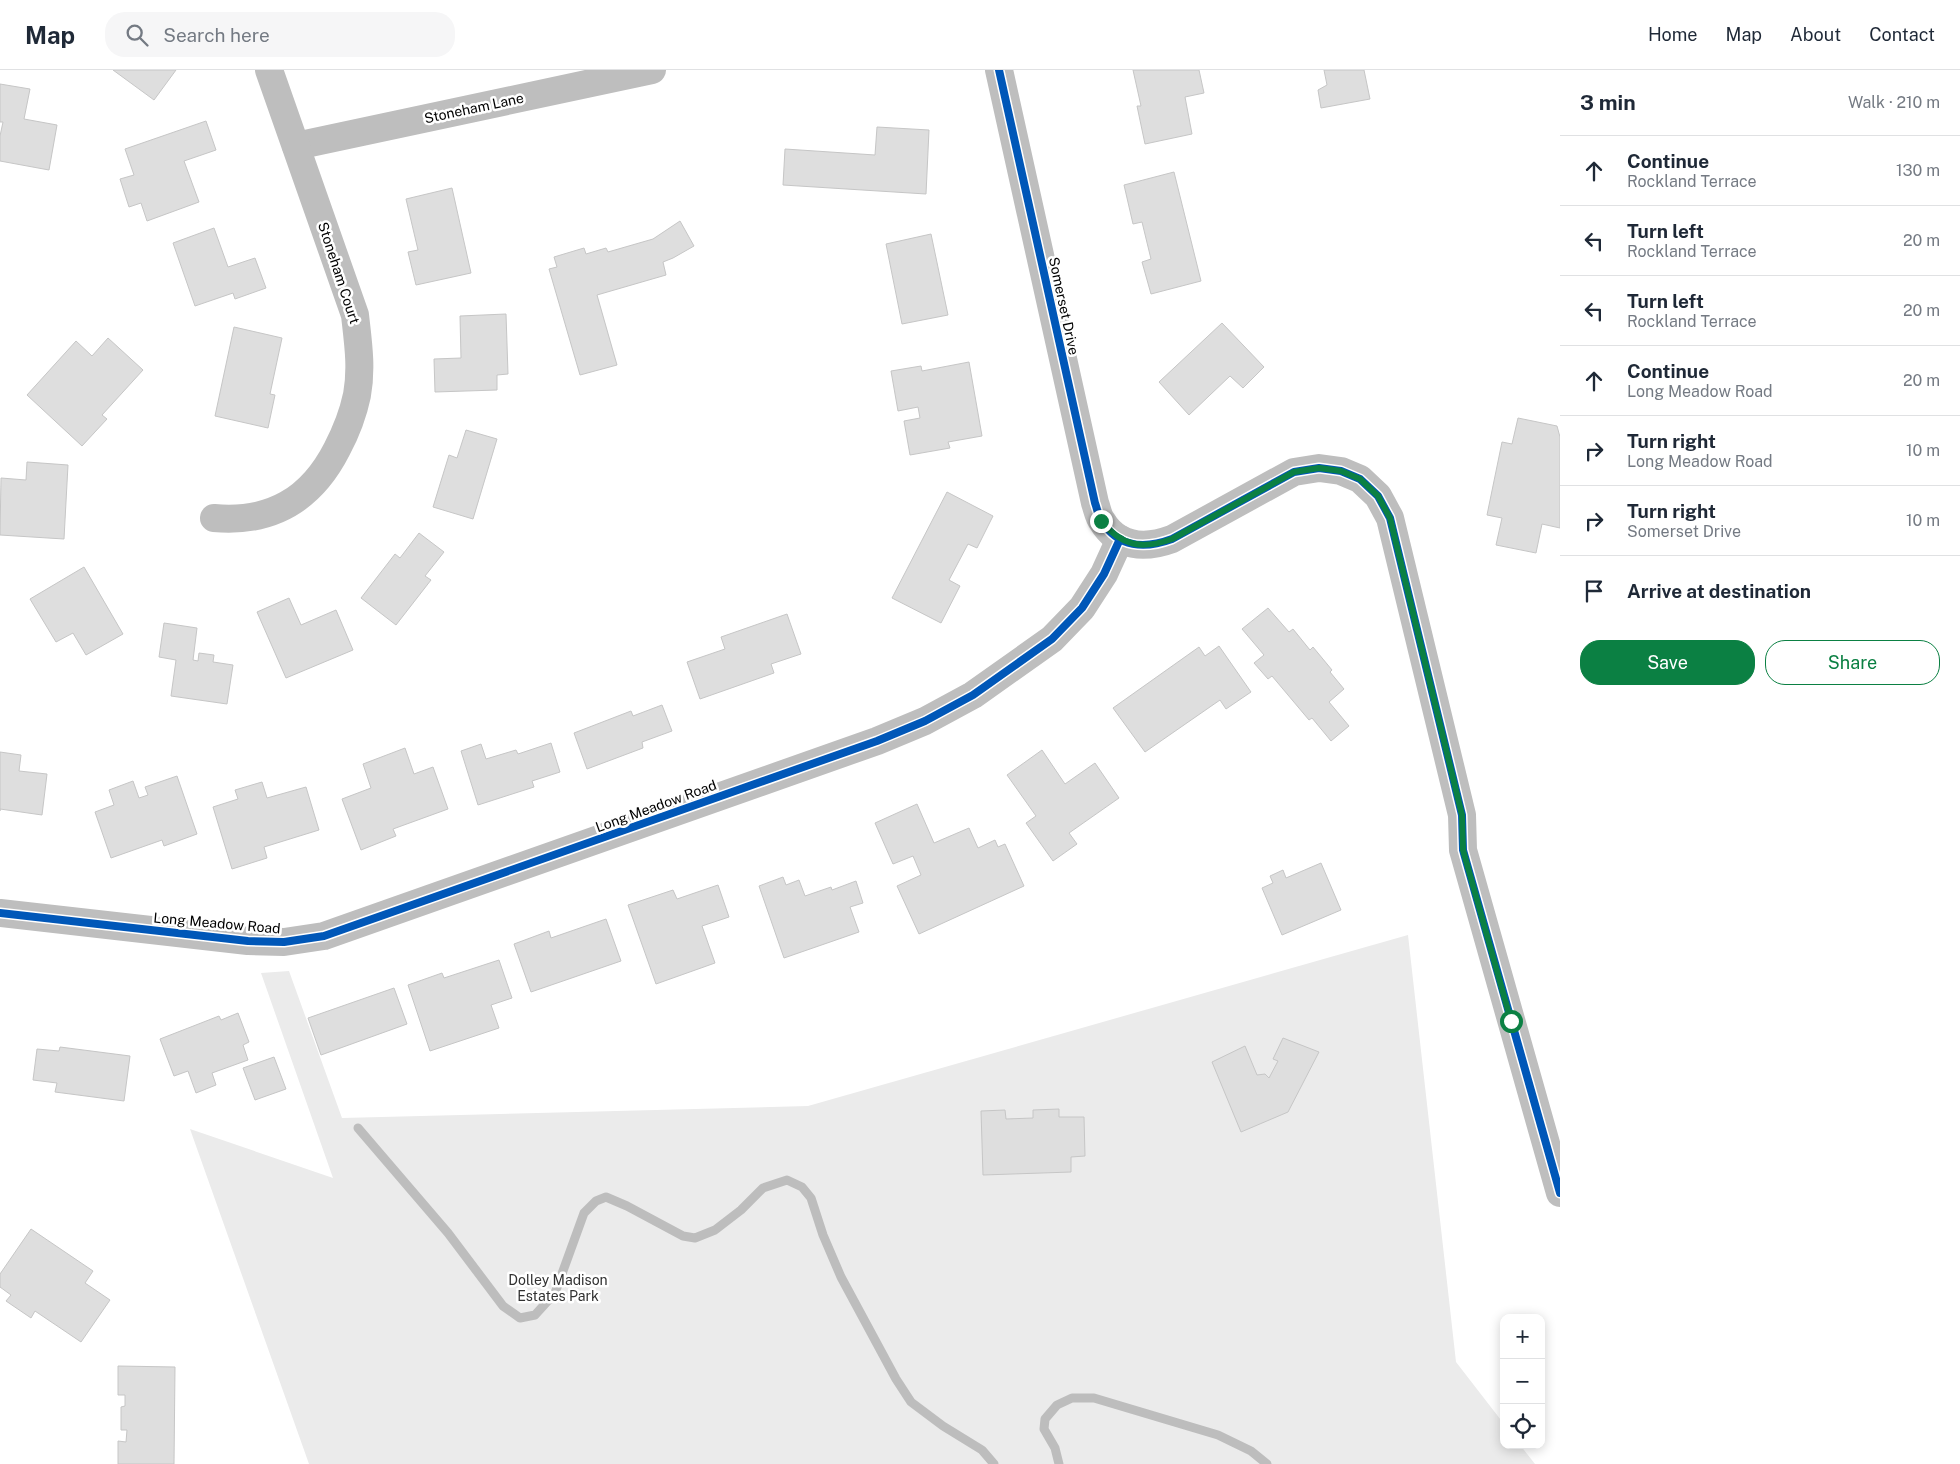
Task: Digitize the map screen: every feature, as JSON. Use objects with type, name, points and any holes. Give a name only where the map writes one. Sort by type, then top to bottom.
[{"type":"street","name":"Stoneham Court","points":[[214,518],[230,520],[258,516],[286,506],[311,488],[329,465],[347,429],[357,395],[360,354],[355,315],[269,70]]},
{"type":"street","name":"Stoneham Lane","points":[[296,146],[652,70]]},
{"type":"street","name":"Somerset Drive","points":[[999,70],[1095,502],[1101,521],[1112,534],[1120,539]]},
{"type":"street","points":[[1120,539],[1137,545],[1156,545],[1172,539],[1294,472],[1319,468],[1341,471],[1360,479],[1378,496],[1390,518],[1462,815],[1463,850],[1560,1193]]},
{"type":"street","name":"Long Meadow Road","points":[[0,913],[248,941],[284,942],[324,936],[877,741],[925,721],[973,695],[1052,638],[1082,608],[1104,574],[1120,539]]},
{"type":"green space","name":"Dolley Madison Estates Park","points":[[1408,935],[1456,1362],[1500,1419],[1500,1449],[1523,1449],[1535,1464],[309,1464],[190,1129],[333,1178],[261,973],[289,971],[342,1118],[808,1106]]},
{"type":"building","points":[[113,70],[176,70],[154,100]]},
{"type":"building","points":[[1133,70],[1199,70],[1204,93],[1185,97],[1192,134],[1145,144],[1137,106],[1141,106]]},
{"type":"building","points":[[1324,70],[1364,70],[1370,99],[1321,108],[1318,90],[1327,85]]},
{"type":"building","points":[[0,84],[30,89],[24,119],[57,125],[49,170],[0,161],[0,136],[3,122],[0,122]]},
{"type":"building","points":[[206,121],[216,150],[184,161],[199,202],[147,221],[141,203],[129,207],[120,179],[134,175],[125,149]]},
{"type":"building","points":[[877,127],[929,130],[926,194],[783,185],[785,149],[875,155]]},
{"type":"building","points":[[1174,172],[1201,281],[1151,294],[1142,262],[1151,259],[1142,222],[1133,224],[1124,185]]},
{"type":"building","points":[[452,188],[471,273],[416,285],[408,252],[418,250],[406,199]]},
{"type":"building","points":[[680,221],[694,246],[663,262],[666,275],[597,295],[617,365],[580,375],[549,269],[557,267],[554,257],[584,248],[586,254],[606,248],[608,252],[653,239]]},
{"type":"building","points":[[214,228],[228,267],[255,258],[266,288],[235,299],[233,293],[195,306],[173,243]]},
{"type":"building","points":[[931,234],[948,315],[902,324],[886,244]]},
{"type":"building","points":[[506,314],[508,374],[497,375],[497,390],[435,392],[434,359],[461,358],[460,316]]},
{"type":"building","points":[[1222,323],[1264,367],[1243,388],[1230,376],[1189,415],[1159,382]]},
{"type":"building","points":[[234,327],[282,338],[270,394],[275,395],[268,428],[215,416]]},
{"type":"building","points":[[108,338],[143,370],[102,415],[107,419],[82,446],[27,395],[76,341],[92,356]]},
{"type":"building","points":[[969,362],[982,436],[948,442],[950,448],[910,455],[904,421],[920,418],[918,407],[898,411],[891,371],[921,366],[922,371]]},
{"type":"building","points":[[1518,418],[1557,426],[1560,437],[1560,528],[1542,524],[1536,553],[1496,545],[1502,518],[1487,515],[1502,442],[1512,444]]},
{"type":"building","points":[[466,430],[497,439],[473,519],[433,507],[449,455],[457,458]]},
{"type":"building","points":[[27,462],[68,465],[64,539],[0,535],[1,478],[26,480]]},
{"type":"building","points":[[947,492],[993,516],[977,548],[968,544],[949,580],[960,586],[941,623],[892,598]]},
{"type":"building","points":[[419,533],[444,552],[425,576],[431,580],[396,625],[361,598],[395,554],[400,558]]},
{"type":"building","points":[[84,567],[123,634],[86,655],[73,633],[56,642],[30,599]]},
{"type":"building","points":[[289,598],[301,625],[336,610],[353,650],[286,678],[257,612]]},
{"type":"building","points":[[1268,608],[1289,632],[1293,629],[1310,650],[1313,647],[1332,670],[1330,672],[1344,689],[1329,702],[1349,726],[1331,741],[1312,718],[1309,720],[1272,676],[1268,679],[1254,663],[1264,655],[1242,629]]},
{"type":"building","points":[[787,614],[801,654],[771,664],[774,673],[700,699],[687,662],[725,649],[721,637]]},
{"type":"building","points":[[164,623],[197,628],[193,660],[198,661],[199,653],[214,655],[213,662],[233,665],[227,704],[171,696],[176,660],[159,657]]},
{"type":"building","points":[[1219,646],[1251,692],[1226,709],[1220,700],[1145,752],[1113,708],[1199,647],[1205,656]]},
{"type":"building","points":[[662,705],[672,731],[642,742],[643,748],[587,769],[574,733],[631,711],[633,716]]},
{"type":"building","points":[[551,743],[560,772],[532,781],[534,787],[478,805],[461,751],[481,744],[486,759],[516,750],[518,754]]},
{"type":"building","points":[[405,748],[414,774],[433,767],[448,809],[393,829],[396,836],[361,850],[342,799],[371,788],[363,764]]},
{"type":"building","points":[[1042,750],[1065,784],[1095,763],[1119,798],[1069,833],[1077,844],[1053,861],[1026,823],[1036,816],[1007,775]]},
{"type":"building","points":[[0,752],[21,755],[19,771],[47,774],[42,815],[0,809]]},
{"type":"building","points":[[177,776],[197,834],[164,846],[162,840],[111,858],[95,812],[114,805],[109,790],[133,781],[139,798],[148,795],[145,787]]},
{"type":"building","points":[[262,782],[267,798],[306,787],[319,830],[264,847],[267,858],[232,869],[213,807],[238,799],[235,790]]},
{"type":"building","points":[[917,804],[934,843],[969,828],[978,848],[995,840],[998,847],[1005,844],[1024,886],[919,934],[897,886],[921,875],[913,856],[893,864],[875,823]]},
{"type":"building","points":[[1321,863],[1341,910],[1282,935],[1262,888],[1273,883],[1270,876],[1283,870],[1286,878]]},
{"type":"building","points":[[783,877],[786,885],[799,880],[805,896],[831,887],[832,890],[856,881],[863,903],[850,907],[859,932],[784,958],[759,886]]},
{"type":"building","points":[[718,885],[729,917],[702,926],[715,963],[656,984],[628,905],[673,890],[677,899]]},
{"type":"building","points":[[606,919],[621,961],[531,992],[514,944],[549,931],[551,938]]},
{"type":"building","points":[[499,960],[512,998],[491,1005],[499,1028],[430,1051],[408,985],[442,973],[444,978]]},
{"type":"building","points":[[394,988],[407,1024],[321,1055],[308,1018]]},
{"type":"building","points":[[238,1013],[249,1042],[243,1045],[248,1060],[212,1073],[216,1085],[196,1093],[188,1071],[174,1076],[160,1039],[219,1016],[221,1020]]},
{"type":"building","points":[[1283,1038],[1319,1052],[1288,1112],[1241,1132],[1212,1062],[1245,1046],[1257,1075],[1265,1074],[1269,1078],[1278,1061],[1273,1059]]},
{"type":"building","points":[[60,1047],[130,1056],[124,1101],[55,1092],[57,1083],[33,1080],[37,1049],[59,1051]]},
{"type":"building","points":[[274,1057],[286,1089],[255,1100],[243,1068]]},
{"type":"building","points":[[1059,1109],[1059,1117],[1084,1117],[1085,1156],[1071,1157],[1071,1172],[983,1175],[981,1111],[1005,1110],[1006,1119],[1033,1118],[1033,1110]]},
{"type":"building","points":[[31,1229],[93,1271],[85,1283],[110,1300],[81,1342],[35,1311],[31,1318],[6,1301],[11,1295],[0,1287],[0,1274]]},
{"type":"building","points":[[118,1366],[175,1367],[174,1464],[118,1464],[118,1441],[126,1442],[127,1430],[121,1430],[121,1407],[125,1406],[125,1395],[118,1395]]},
{"type":"waterway","points":[[358,1128],[448,1233],[503,1306],[520,1318],[535,1315],[555,1293],[584,1213],[596,1201],[606,1197],[683,1236],[695,1238],[715,1230],[741,1210],[763,1188],[787,1180],[802,1187],[811,1198],[823,1235],[841,1277],[896,1379],[911,1402],[943,1426],[982,1450],[994,1464]]},
{"type":"waterway","points":[[1059,1464],[1055,1448],[1044,1429],[1045,1419],[1057,1405],[1072,1398],[1094,1398],[1218,1435],[1251,1451],[1267,1464]]},
{"type":"cycle path","points":[[999,70],[1095,503],[1100,517],[1108,530],[1116,537],[1133,544],[1142,545],[1162,542],[1172,539],[1294,472],[1319,468],[1341,471],[1360,479],[1378,496],[1390,518],[1462,815],[1463,850],[1560,1193]]},
{"type":"cycle path","points":[[0,913],[248,941],[284,942],[324,936],[877,741],[925,721],[973,695],[1052,639],[1082,608],[1104,574],[1120,539]]},
{"type":"route","points":[[1101,521],[1112,534],[1120,539],[1137,545],[1156,545],[1172,539],[1294,472],[1319,468],[1341,471],[1360,479],[1378,496],[1390,518],[1462,815],[1463,850],[1511,1021]]}]
